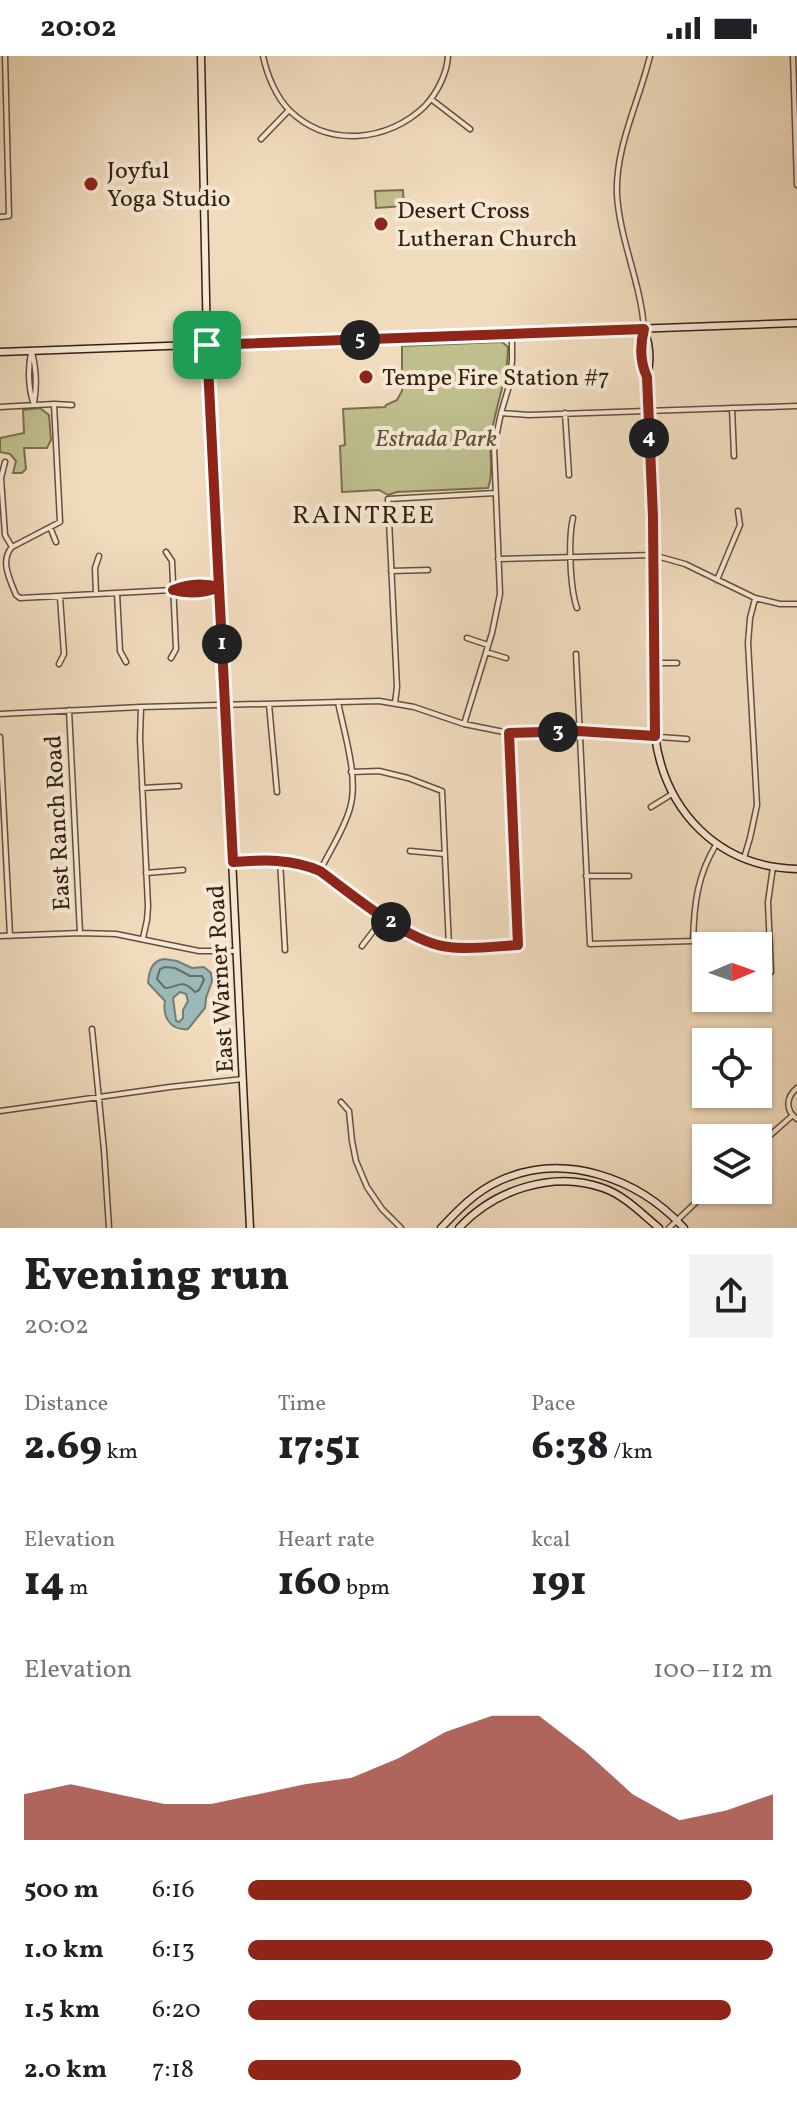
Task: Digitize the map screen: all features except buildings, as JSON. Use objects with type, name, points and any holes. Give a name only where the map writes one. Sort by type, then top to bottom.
[{"type":"main road","name":"East Warner Road","points":[[201,56],[207,345],[250,1228]]},
{"type":"main road","points":[[0,352],[797,323]]},
{"type":"main road","points":[[644,329],[649,341],[650,366],[647,377],[655,736],[661,767],[672,794],[689,819],[717,843],[744,858],[773,867],[797,869]]},
{"type":"main road","points":[[441,1228],[467,1201],[497,1182],[524,1173],[553,1169],[609,1176],[644,1193],[684,1228]]},
{"type":"main road","points":[[459,1228],[479,1210],[501,1197],[554,1181],[572,1181],[604,1188],[659,1228]]},
{"type":"street","points":[[0,217],[9,216],[5,56]]},
{"type":"street","points":[[263,56],[272,83],[289,110],[308,124],[330,134],[355,136],[394,128],[414,116],[431,99],[441,81],[448,56]]},
{"type":"street","points":[[644,329],[643,309],[622,232],[617,194],[619,161],[650,56]]},
{"type":"street","points":[[793,56],[797,185]]},
{"type":"street","points":[[431,99],[470,129]]},
{"type":"street","points":[[261,139],[289,110]]},
{"type":"street","points":[[464,724],[500,594],[494,447],[509,386],[512,334]]},
{"type":"street","points":[[32,351],[36,393],[34,405]]},
{"type":"street","points":[[54,404],[60,522],[3,554],[2,563],[16,595],[20,598],[60,597],[173,590],[183,593],[219,587]]},
{"type":"street","points":[[0,407],[72,405]]},
{"type":"street","points":[[501,413],[529,415],[797,406]]},
{"type":"street","points":[[732,408],[734,456]]},
{"type":"street","points":[[565,413],[569,475]]},
{"type":"street","points":[[5,462],[1,478],[5,535],[12,547]]},
{"type":"street","points":[[395,703],[397,687],[388,499],[495,493]]},
{"type":"street","points":[[717,580],[740,525],[738,511]]},
{"type":"street","points":[[573,518],[570,530],[573,596],[577,608]]},
{"type":"street","points":[[50,527],[56,542]]},
{"type":"street","points":[[166,552],[172,561],[176,649],[171,658]]},
{"type":"street","points":[[498,559],[653,555],[685,564],[755,598],[780,604],[797,604]]},
{"type":"street","points":[[96,594],[95,568],[99,556]]},
{"type":"street","points":[[391,571],[428,570]]},
{"type":"street","points":[[117,593],[120,651],[126,662]]},
{"type":"street","points":[[59,664],[64,654],[60,597]]},
{"type":"street","points":[[744,858],[757,805],[748,643],[755,598]]},
{"type":"street","points":[[467,638],[488,645]]},
{"type":"street","points":[[486,652],[506,658]]},
{"type":"street","points":[[576,654],[590,944],[693,941],[698,880],[717,843]]},
{"type":"street","points":[[653,663],[677,663]]},
{"type":"street","points":[[320,871],[344,825],[353,790],[338,702]]},
{"type":"street","points":[[0,714],[141,707],[395,703],[464,724],[509,733],[578,731],[687,739]]},
{"type":"street","points":[[269,704],[277,792]]},
{"type":"street","points":[[141,707],[147,920],[143,938]]},
{"type":"street","name":"East Ranch Road","points":[[69,710],[80,933]]},
{"type":"street","points":[[233,862],[280,860],[308,866],[423,941],[449,947],[518,945],[509,733]]},
{"type":"street","points":[[0,737],[10,936]]},
{"type":"street","points":[[351,772],[379,771],[442,791],[449,947]]},
{"type":"street","points":[[142,788],[179,786]]},
{"type":"street","points":[[651,807],[672,794]]},
{"type":"street","points":[[410,851],[444,854]]},
{"type":"street","points":[[280,860],[285,950]]},
{"type":"street","points":[[769,932],[768,902],[773,867]]},
{"type":"street","points":[[146,873],[183,870]]},
{"type":"street","points":[[586,876],[629,876]]},
{"type":"street","points":[[362,946],[384,917]]},
{"type":"street","points":[[0,936],[116,934],[199,951],[237,951]]},
{"type":"street","points":[[92,1029],[109,1228]]},
{"type":"street","points":[[0,1111],[243,1079]]},
{"type":"street","points":[[772,1135],[795,1117],[788,1100],[797,1088]]},
{"type":"street","points":[[341,1102],[349,1111],[356,1161],[367,1187],[382,1209],[401,1228]]},
{"type":"street","points":[[669,1228],[693,1204]]},
{"type":"green space","points":[[403,190],[404,206],[376,208],[375,191]]},
{"type":"green space","name":"Estrada Park","points":[[502,342],[508,347],[507,359],[491,437],[488,488],[388,495],[379,490],[342,492],[340,446],[345,445],[343,409],[385,407],[397,400],[402,391],[402,346]]},
{"type":"green space","points":[[40,408],[49,415],[51,440],[47,448],[24,448],[26,469],[22,473],[13,473],[16,461],[10,454],[0,452],[0,438],[24,433],[23,410]]},
{"type":"water","points":[[164,959],[192,968],[204,967],[211,973],[205,1008],[188,1029],[177,1028],[169,1022],[165,1001],[148,983],[156,962]],"holes":[[[180,992],[186,994],[188,1001],[179,1022],[176,1021],[173,998]]]},
{"type":"place","name":"Joyful Yoga Studio","points":[[91,184]]},
{"type":"place","name":"Desert Cross Lutheran Church","points":[[381,224]]},
{"type":"place","name":"Tempe Fire Station #7","points":[[366,377]]},
{"type":"district","name":"RAINTREE","points":[[364,514]]},
{"type":"route","points":[[207,345],[219,587],[183,593],[173,590],[182,586],[209,584],[219,587],[233,862],[280,860],[308,866],[423,941],[449,947],[518,945],[509,733],[578,731],[655,736],[653,517],[647,377],[642,367],[641,339],[644,329],[207,345]]}]
